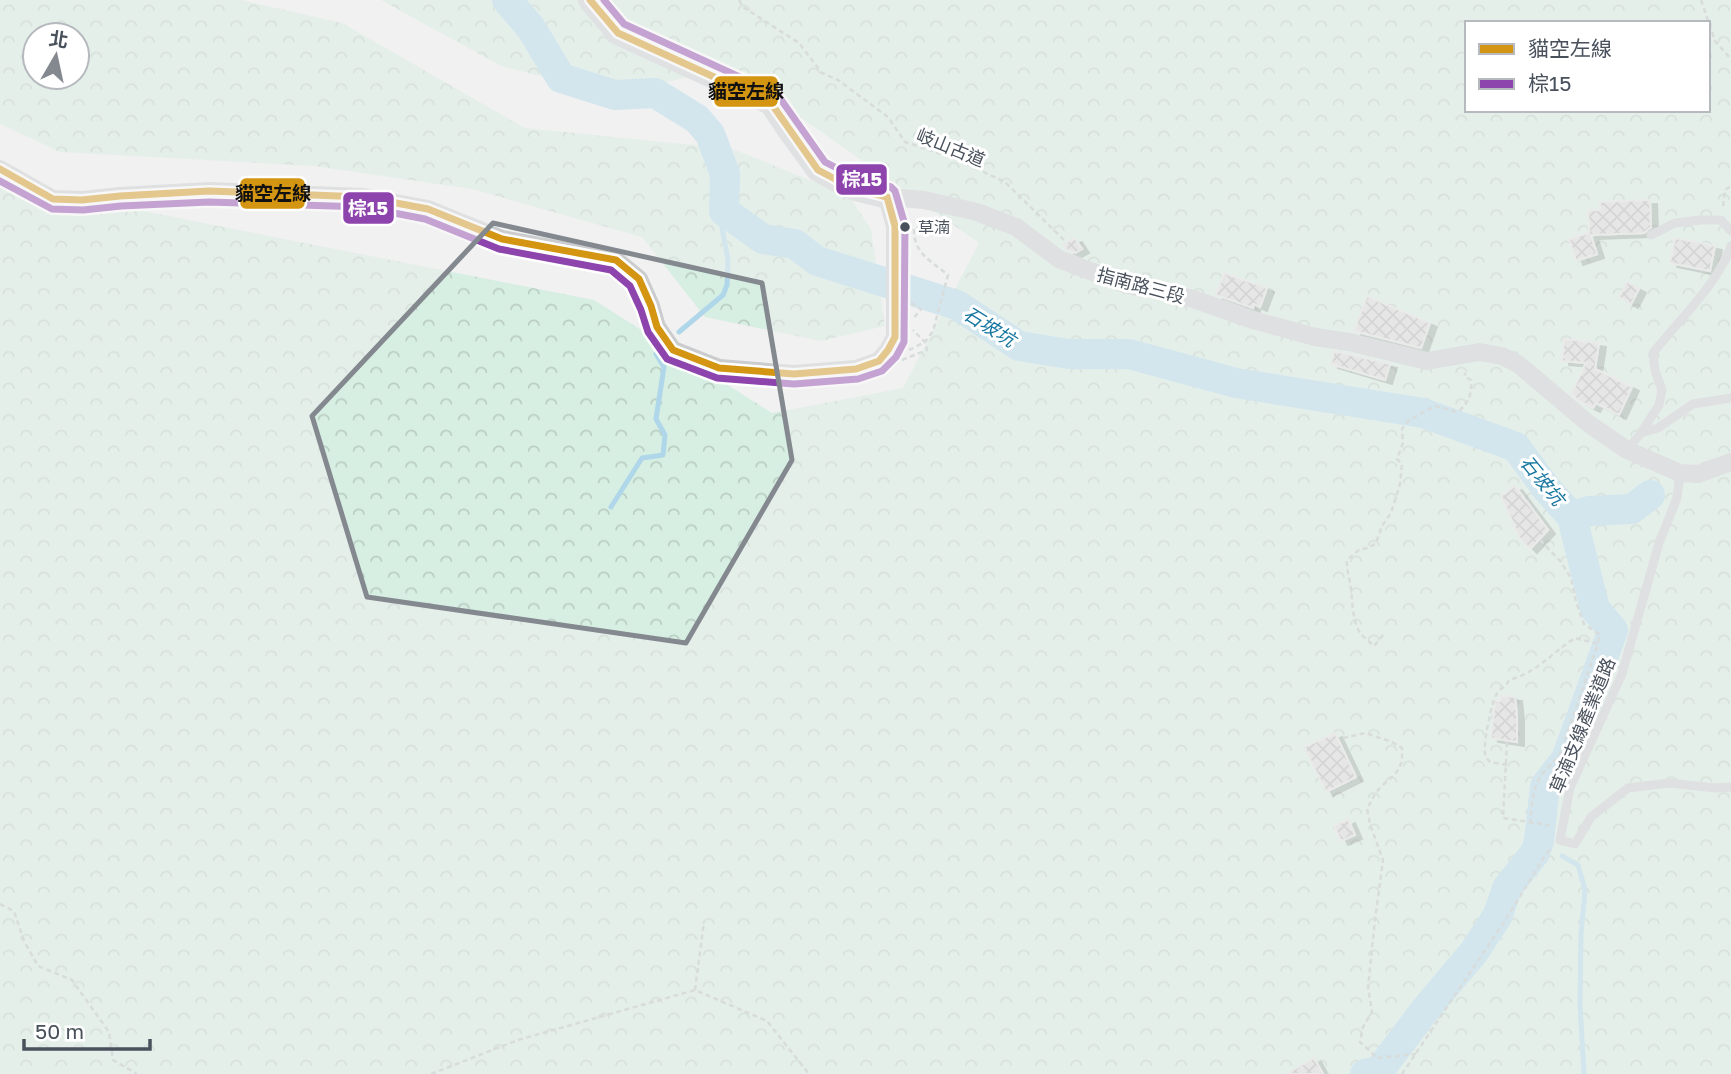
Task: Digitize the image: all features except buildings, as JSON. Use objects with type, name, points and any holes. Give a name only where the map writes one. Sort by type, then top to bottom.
[{"type":"street","name":"指南路三段","points":[[590,0],[618,33],[771,103],[818,170],[852,188],[887,197],[924,200],[977,212],[1016,227],[1059,259],[1116,281],[1193,299],[1253,320],[1315,337],[1349,342],[1427,361],[1479,352],[1502,356],[1518,364],[1589,425],[1627,450],[1680,473]]},
{"type":"street","points":[[0,169],[53,199],[82,200],[209,191],[260,192],[364,197],[428,209],[502,239],[616,260],[639,279],[657,327],[673,350],[719,368],[794,374],[856,369],[879,361],[895,337],[895,226],[887,197]]},
{"type":"street","points":[[1680,473],[1698,474],[1731,462]]},
{"type":"lane","points":[[1651,235],[1675,223],[1700,220],[1721,220],[1731,231]]},
{"type":"lane","points":[[1627,450],[1659,405],[1662,390],[1653,353],[1680,324],[1712,279],[1731,246]]},
{"type":"lane","points":[[1641,433],[1658,428],[1693,404],[1731,398]]},
{"type":"lane","name":"草湳支線產業道路","points":[[1560,840],[1570,788],[1622,674],[1658,543],[1677,498],[1680,473]]},
{"type":"lane","points":[[1560,840],[1575,844],[1591,817],[1628,788],[1669,783],[1731,788]]},
{"type":"path","name":"岐山古道","points":[[739,0],[743,7],[799,43],[822,73],[838,80],[888,117],[905,142],[954,158],[1005,183],[1068,244]]},
{"type":"path","points":[[1701,0],[1708,21]]},
{"type":"path","points":[[1710,26],[1715,41],[1731,58]]},
{"type":"path","points":[[1721,220],[1725,190],[1731,186]]},
{"type":"path","points":[[913,233],[920,253],[948,275],[933,331],[925,342]]},
{"type":"path","points":[[879,361],[891,364],[927,350],[925,342],[909,326],[921,309]]},
{"type":"path","points":[[1383,635],[1374,646],[1359,630],[1346,570],[1347,560],[1360,549],[1369,548],[1376,543],[1382,526],[1391,513],[1400,484],[1402,464],[1397,459],[1403,443],[1402,429],[1413,417],[1435,406],[1458,412],[1468,403],[1472,391],[1471,380],[1465,377],[1465,372]]},
{"type":"path","points":[[1532,822],[1535,788],[1541,776],[1560,754],[1600,635],[1584,624],[1571,578],[1561,562],[1540,540]]},
{"type":"path","points":[[1507,765],[1490,762],[1484,755],[1492,702],[1497,692],[1506,687],[1509,680],[1522,677],[1540,667],[1575,638],[1598,644]]},
{"type":"path","points":[[1343,738],[1365,733],[1402,748],[1403,760],[1399,770],[1376,793],[1367,809],[1383,860],[1368,986],[1371,1012],[1363,1027],[1360,1042],[1377,1058],[1416,1054]]},
{"type":"path","points":[[1507,742],[1503,818],[1545,824]]},
{"type":"path","points":[[1402,1074],[1506,919],[1546,854],[1560,840]]},
{"type":"path","points":[[0,904],[14,911],[24,941],[38,966],[72,980],[109,1032],[113,1060],[137,1074]]},
{"type":"path","points":[[695,990],[704,922]]},
{"type":"path","points":[[431,1074],[518,1040],[695,990],[767,1021],[809,1074]]},
{"type":"highlighted area","points":[[493,223],[762,283],[792,460],[686,643],[367,597],[312,416]]},
{"type":"green space","points":[[0,0],[241,0],[342,23],[525,128],[733,149],[849,196],[871,229],[885,326],[821,341],[705,317],[642,237],[472,189],[314,166],[60,152],[0,124]]},
{"type":"green space","points":[[381,0],[1731,0],[1731,1074],[0,1074],[0,173],[62,195],[594,300],[772,413],[903,388],[979,243],[729,67],[615,95],[501,66]]},
{"type":"waterway","name":"石坡坑","points":[[507,0],[531,28],[561,78],[615,95],[655,93],[697,119],[710,134],[725,174],[724,211],[763,239],[795,244],[817,261],[957,305],[1019,346],[1069,354],[1129,354],[1236,383],[1423,413],[1516,447],[1546,488],[1572,517],[1595,609],[1613,630],[1566,759],[1545,786],[1539,841],[1535,853],[1507,888],[1498,915],[1474,952],[1425,1010],[1379,1071],[1365,1074]]},
{"type":"waterway","points":[[679,332],[723,295],[727,285],[728,260],[722,228],[724,211]]},
{"type":"waterway","points":[[611,507],[642,458],[663,455],[665,435],[656,419],[664,367],[656,354]]},
{"type":"waterway","points":[[1572,517],[1589,511],[1632,509],[1650,495]]},
{"type":"waterway","points":[[1562,856],[1578,865],[1585,890],[1580,1004],[1584,1074]]},
{"type":"transit line","name":"貓空左線","points":[[590,0],[618,33],[771,103],[818,170],[852,188],[887,197]]},
{"type":"transit line","name":"棕15","points":[[0,181],[52,209],[83,210],[209,202],[363,207],[425,219],[499,249],[611,270],[630,286],[648,332],[667,359],[717,378],[794,384],[858,379],[882,371],[896,357],[904,342],[905,225],[895,191],[891,187],[856,178],[825,162],[777,94],[624,24],[604,0]]},
{"type":"transit line","name":"貓空左線","points":[[0,169],[53,199],[82,200],[209,191],[364,197],[428,209],[502,239],[616,260],[639,279],[657,327],[673,350],[719,368],[794,374],[856,369],[879,361],[895,337],[895,226],[887,197]]},
{"type":"place","name":"草湳","points":[[905,227]]}]
